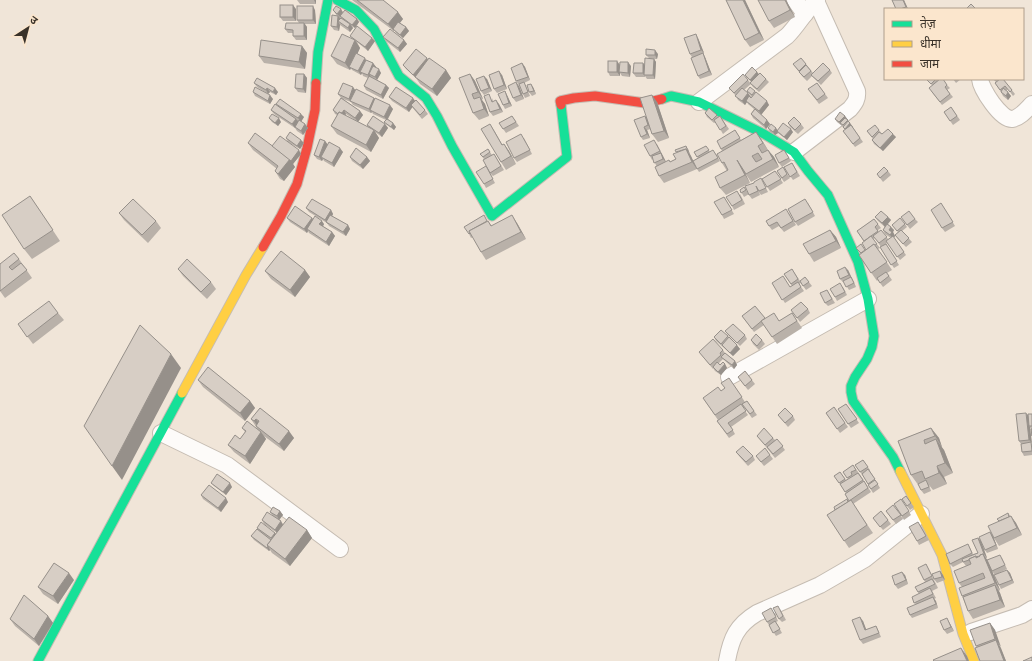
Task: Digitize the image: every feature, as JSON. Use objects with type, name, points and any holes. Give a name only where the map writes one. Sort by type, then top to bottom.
[{"type":"street","points":[[38,661],[246,276],[281,216],[297,184],[307,148],[315,110],[318,52],[328,0]]},
{"type":"street","points":[[337,0],[356,10],[374,29],[399,76],[426,98],[492,216],[567,157],[560,101],[574,98],[595,96],[645,103],[671,96],[699,102],[764,134],[794,152],[828,196],[858,262],[868,299],[874,336],[872,347],[867,359],[853,382],[851,392],[853,401],[893,457],[942,555],[963,634],[974,661]]},
{"type":"street","points":[[794,0],[805,14]]},
{"type":"street","points":[[699,102],[787,36],[816,0],[857,91],[857,96],[856,101],[850,109],[794,152]]},
{"type":"street","points":[[980,80],[982,88],[999,111],[1007,118],[1010,119],[1018,116],[1032,104]]},
{"type":"street","points":[[729,377],[868,299]]},
{"type":"street","points":[[161,433],[227,465],[340,549]]},
{"type":"street","points":[[727,661],[729,649],[735,635],[741,625],[748,618],[820,585],[865,560],[921,514]]},
{"type":"street","points":[[963,634],[1022,615],[1032,609]]},
{"type":"building","points":[[357,0],[383,0],[398,12],[388,24]]},
{"type":"building","points":[[726,0],[743,0],[759,33],[745,40]]},
{"type":"building","points":[[758,0],[785,0],[790,10],[769,21]]},
{"type":"building","points":[[892,0],[903,0],[906,7],[896,8]]},
{"type":"building","points":[[971,4],[975,8],[967,8]]},
{"type":"building","points":[[280,5],[293,5],[293,17],[280,17]]},
{"type":"building","points":[[297,6],[313,6],[313,20],[297,20]]},
{"type":"building","points":[[336,6],[341,9],[337,14],[333,10]]},
{"type":"building","points":[[345,10],[357,19],[352,25],[340,16]]},
{"type":"building","points":[[332,15],[338,16],[337,27],[331,26]]},
{"type":"building","points":[[341,18],[350,24],[348,28],[338,21]]},
{"type":"building","points":[[398,22],[406,27],[400,35],[393,29]]},
{"type":"building","points":[[286,23],[304,23],[304,36],[293,36],[293,30],[285,29]]},
{"type":"building","points":[[357,26],[372,38],[365,47],[350,36]]},
{"type":"building","points":[[390,29],[404,40],[398,48],[383,37]]},
{"type":"building","points":[[342,34],[355,40],[345,63],[331,56]]},
{"type":"building","points":[[696,34],[701,50],[690,54],[684,38]]},
{"type":"building","points":[[261,40],[302,46],[299,62],[259,56]]},
{"type":"building","points":[[416,49],[427,58],[413,75],[403,65]]},
{"type":"building","points":[[646,49],[655,50],[655,55],[646,55]]},
{"type":"building","points":[[356,53],[365,58],[358,71],[349,67]]},
{"type":"building","points":[[703,53],[709,71],[698,76],[691,58]]},
{"type":"building","points":[[429,58],[446,70],[432,89],[415,77]]},
{"type":"building","points":[[645,58],[654,59],[653,75],[644,75]]},
{"type":"building","points":[[801,58],[806,64],[799,71],[793,64]]},
{"type":"building","points":[[366,60],[373,63],[368,75],[360,72]]},
{"type":"building","points":[[608,61],[617,61],[617,72],[608,72]]},
{"type":"building","points":[[620,62],[628,62],[628,73],[619,72]]},
{"type":"building","points":[[522,63],[528,77],[516,81],[511,68]]},
{"type":"building","points":[[634,63],[643,63],[643,73],[633,73]]},
{"type":"building","points":[[823,63],[830,70],[818,81],[811,75]]},
{"type":"building","points":[[806,65],[811,71],[804,77],[799,72]]},
{"type":"building","points":[[373,66],[379,69],[375,77],[369,74]]},
{"type":"building","points":[[752,67],[757,72],[750,80],[745,75]]},
{"type":"building","points":[[499,71],[504,85],[494,89],[489,75]]},
{"type":"building","points":[[760,73],[766,79],[757,89],[750,83]]},
{"type":"building","points":[[296,74],[304,74],[303,89],[295,88]]},
{"type":"building","points":[[470,74],[478,92],[472,94],[474,99],[480,97],[484,109],[473,113],[459,78]]},
{"type":"building","points":[[743,74],[748,80],[734,93],[729,88]]},
{"type":"building","points":[[369,76],[386,85],[381,95],[364,86]]},
{"type":"building","points":[[484,76],[489,88],[481,91],[476,79]]},
{"type":"building","points":[[257,78],[275,88],[273,92],[254,83]]},
{"type":"building","points":[[927,80],[935,80],[931,84]]},
{"type":"building","points":[[939,80],[944,80],[947,85],[945,87],[950,94],[940,102],[929,88]]},
{"type":"building","points":[[999,80],[1004,80],[1012,90],[1010,92],[1005,86],[1000,90],[995,83]]},
{"type":"building","points":[[516,82],[521,95],[513,98],[508,86]]},
{"type":"building","points":[[524,82],[528,92],[523,94],[519,84]]},
{"type":"building","points":[[343,83],[353,87],[349,99],[338,94]]},
{"type":"building","points":[[817,83],[825,94],[817,100],[808,89]]},
{"type":"building","points":[[531,84],[534,91],[529,92],[527,85]]},
{"type":"building","points":[[255,87],[270,95],[268,101],[253,92]]},
{"type":"building","points":[[396,87],[413,98],[406,108],[389,97]]},
{"type":"building","points":[[750,87],[755,91],[752,95],[747,91]]},
{"type":"building","points":[[742,88],[748,93],[742,101],[735,96]]},
{"type":"building","points":[[1003,88],[1008,92],[1006,96],[1001,92]]},
{"type":"building","points":[[356,89],[374,98],[369,109],[350,101]]},
{"type":"building","points":[[505,91],[509,103],[503,105],[498,94]]},
{"type":"building","points":[[756,92],[767,101],[759,111],[746,101],[749,96],[751,98]]},
{"type":"building","points":[[489,94],[492,102],[496,100],[500,109],[490,112],[484,96]]},
{"type":"building","points":[[652,95],[664,131],[652,134],[640,98]]},
{"type":"building","points":[[341,98],[360,111],[355,118],[344,110],[342,113],[339,112],[338,114],[333,110]]},
{"type":"building","points":[[375,98],[390,105],[384,117],[370,110]]},
{"type":"building","points":[[280,99],[301,114],[298,118],[276,104]]},
{"type":"building","points":[[416,100],[425,110],[420,115],[411,105]]},
{"type":"building","points":[[275,104],[296,119],[292,124],[271,110]]},
{"type":"building","points":[[951,107],[957,116],[950,121],[944,112]]},
{"type":"building","points":[[709,108],[717,115],[712,120],[705,113]]},
{"type":"building","points":[[755,109],[767,120],[764,125],[751,114]]},
{"type":"building","points":[[339,112],[374,130],[366,145],[331,126]]},
{"type":"building","points":[[840,112],[845,116],[839,122],[835,119]]},
{"type":"building","points":[[272,114],[279,118],[275,123],[269,118]]},
{"type":"building","points":[[373,116],[385,124],[379,133],[367,125]]},
{"type":"building","points":[[512,116],[516,122],[503,129],[499,123]]},
{"type":"building","points":[[645,116],[648,125],[644,127],[647,134],[641,137],[634,120]]},
{"type":"building","points":[[720,116],[726,126],[720,130],[714,120]]},
{"type":"building","points":[[794,117],[801,124],[795,130],[788,123]]},
{"type":"building","points":[[845,118],[848,120],[843,125],[840,123]]},
{"type":"building","points":[[387,119],[393,123],[391,127],[384,122]]},
{"type":"building","points":[[299,120],[305,124],[301,131],[295,127]]},
{"type":"building","points":[[848,121],[850,123],[845,129],[843,127]]},
{"type":"building","points":[[783,123],[791,129],[784,137],[777,131]]},
{"type":"building","points":[[490,124],[502,145],[504,144],[511,156],[501,162],[481,129]]},
{"type":"building","points":[[771,124],[776,128],[773,132],[768,128]]},
{"type":"building","points":[[851,125],[860,138],[853,144],[843,131]]},
{"type":"building","points":[[875,125],[879,130],[872,137],[867,131]]},
{"type":"building","points":[[888,129],[893,134],[880,148],[872,140],[879,132],[882,134]]},
{"type":"building","points":[[735,130],[740,138],[721,149],[717,141]]},
{"type":"building","points":[[290,132],[301,140],[297,146],[286,138]]},
{"type":"building","points":[[756,132],[763,143],[758,146],[762,153],[768,150],[773,159],[746,174],[737,160],[745,175],[720,188],[715,177],[728,170],[724,162],[722,163],[717,154]],"holes":[[[758,153],[762,159],[756,162],[752,156]]]},
{"type":"building","points":[[255,133],[290,159],[278,174],[275,171],[278,166],[248,143]]},
{"type":"building","points":[[521,134],[530,150],[514,158],[506,142]]},
{"type":"building","points":[[280,136],[299,150],[291,161],[272,146]]},
{"type":"building","points":[[320,139],[325,141],[319,157],[314,155]]},
{"type":"building","points":[[654,140],[660,151],[650,156],[644,145]]},
{"type":"building","points":[[329,142],[340,148],[332,163],[321,157]]},
{"type":"building","points":[[686,146],[688,152],[686,149],[676,152],[675,150]]},
{"type":"building","points":[[706,146],[709,150],[697,157],[694,152]]},
{"type":"building","points":[[356,148],[367,157],[360,165],[350,157]]},
{"type":"building","points":[[488,149],[490,152],[483,157],[480,154]]},
{"type":"building","points":[[686,149],[692,162],[659,176],[655,167],[669,160],[670,162],[676,159],[673,154]]},
{"type":"building","points":[[713,150],[718,158],[697,169],[693,161]]},
{"type":"building","points":[[784,150],[789,158],[779,163],[775,155]]},
{"type":"building","points":[[661,153],[663,159],[654,163],[652,156]]},
{"type":"building","points":[[494,154],[501,166],[490,173],[483,160]]},
{"type":"building","points":[[792,163],[797,172],[790,177],[784,167]]},
{"type":"building","points":[[486,166],[493,179],[484,184],[476,172]]},
{"type":"building","points":[[783,167],[787,174],[782,178],[777,171]]},
{"type":"building","points":[[884,167],[888,171],[880,178],[877,174]]},
{"type":"building","points":[[775,171],[781,179],[767,187],[762,179]]},
{"type":"building","points":[[761,178],[766,188],[759,191],[756,186],[758,191],[749,195],[745,186],[754,183]]},
{"type":"building","points":[[744,187],[746,190],[741,193],[740,190]]},
{"type":"building","points":[[737,191],[742,200],[732,206],[726,197]]},
{"type":"building","points":[[30,196],[53,230],[24,249],[2,215]]},
{"type":"building","points":[[724,197],[732,210],[722,215],[714,202]]},
{"type":"building","points":[[133,199],[156,221],[142,235],[119,213]]},
{"type":"building","points":[[312,199],[331,210],[325,220],[306,208]]},
{"type":"building","points":[[805,199],[813,212],[795,222],[788,209]]},
{"type":"building","points":[[941,203],[953,222],[942,228],[931,210]]},
{"type":"building","points":[[295,206],[312,218],[304,229],[287,218]]},
{"type":"building","points":[[786,209],[793,221],[781,228],[777,222],[769,226],[766,221]]},
{"type":"building","points":[[881,211],[888,217],[882,223],[875,217]]},
{"type":"building","points":[[909,211],[915,219],[907,225],[901,217]]},
{"type":"building","points":[[330,215],[348,225],[343,232],[326,222]]},
{"type":"building","points":[[484,215],[487,221],[469,231],[469,234],[464,227]]},
{"type":"building","points":[[512,215],[521,232],[481,252],[469,231],[488,221],[491,226]]},
{"type":"building","points":[[315,216],[322,221],[319,224],[332,232],[326,242],[307,229]]},
{"type":"building","points":[[900,218],[905,224],[897,231],[892,225]]},
{"type":"building","points":[[874,219],[878,224],[875,227],[878,231],[864,241],[857,231]]},
{"type":"building","points":[[887,224],[891,227],[889,230],[892,232],[890,235],[883,230]]},
{"type":"building","points":[[830,230],[836,241],[809,254],[803,244]]},
{"type":"building","points":[[881,230],[887,237],[879,243],[873,236]]},
{"type":"building","points":[[901,230],[909,238],[903,244],[895,235]]},
{"type":"building","points":[[871,236],[877,244],[874,244],[866,250],[862,243]]},
{"type":"building","points":[[893,236],[904,252],[897,257],[886,241]]},
{"type":"building","points":[[861,244],[865,250],[861,253],[856,248]]},
{"type":"building","points":[[874,244],[887,262],[871,273],[859,255]]},
{"type":"building","points":[[886,244],[897,261],[891,265],[880,247]]},
{"type":"building","points":[[281,251],[305,270],[290,290],[265,271]]},
{"type":"building","points":[[14,253],[19,259],[9,267],[12,270],[21,263],[27,270],[0,291],[0,264]]},
{"type":"building","points":[[187,259],[211,282],[201,292],[178,269]]},
{"type":"building","points":[[845,267],[849,275],[840,279],[837,271]]},
{"type":"building","points":[[792,269],[798,279],[791,284],[784,274]]},
{"type":"building","points":[[886,272],[889,276],[880,283],[877,278]]},
{"type":"building","points":[[783,276],[790,287],[798,282],[801,287],[782,300],[772,283]]},
{"type":"building","points":[[805,277],[809,282],[803,286],[800,281]]},
{"type":"building","points":[[851,277],[854,283],[846,287],[843,281]]},
{"type":"building","points":[[840,283],[845,292],[835,297],[830,289]]},
{"type":"building","points":[[827,290],[832,299],[825,303],[820,293]]},
{"type":"building","points":[[49,301],[58,313],[27,337],[18,324]]},
{"type":"building","points":[[801,302],[808,309],[797,318],[791,310]]},
{"type":"building","points":[[755,306],[765,318],[752,329],[742,316]]},
{"type":"building","points":[[774,313],[779,321],[792,313],[797,321],[772,337],[761,321]]},
{"type":"building","points":[[733,324],[745,335],[737,343],[725,331]]},
{"type":"building","points":[[140,325],[171,354],[112,466],[84,426]]},
{"type":"building","points":[[721,330],[728,336],[721,344],[714,337]]},
{"type":"building","points":[[756,334],[762,340],[757,346],[751,340]]},
{"type":"building","points":[[729,337],[737,345],[730,353],[722,345]]},
{"type":"building","points":[[713,339],[723,350],[720,353],[721,355],[710,365],[699,352]]},
{"type":"building","points":[[725,353],[735,361],[732,365],[721,357]]},
{"type":"building","points":[[717,362],[720,365],[723,362],[725,364],[718,372],[713,367]]},
{"type":"building","points":[[208,367],[250,401],[240,413],[198,380]]},
{"type":"building","points":[[745,371],[752,380],[745,386],[738,377]]},
{"type":"building","points":[[729,378],[742,397],[715,415],[703,398],[718,387],[721,391],[725,388],[721,383]]},
{"type":"building","points":[[747,401],[754,411],[750,414],[742,404]]},
{"type":"building","points":[[741,404],[746,411],[728,423],[733,430],[727,434],[717,421]]},
{"type":"building","points":[[846,404],[857,419],[848,424],[838,409]]},
{"type":"building","points":[[834,407],[845,423],[837,429],[826,413]]},
{"type":"building","points":[[260,408],[289,431],[279,444],[256,426],[259,421],[256,419],[254,421],[251,419]]},
{"type":"building","points":[[785,408],[793,416],[785,423],[778,415]]},
{"type":"building","points":[[1026,413],[1029,440],[1019,441],[1016,414]]},
{"type":"building","points":[[1028,414],[1032,414],[1032,426],[1029,426]]},
{"type":"building","points":[[247,421],[261,432],[245,456],[228,445],[235,435],[240,439],[246,431],[242,428]]},
{"type":"building","points":[[764,428],[773,438],[765,445],[757,436]]},
{"type":"building","points":[[931,428],[935,436],[924,440],[925,444],[936,439],[945,463],[937,466],[939,473],[925,479],[922,471],[911,475],[898,441]]},
{"type":"building","points":[[777,439],[783,446],[773,454],[767,447]]},
{"type":"building","points":[[1031,442],[1032,451],[1022,452],[1021,444]]},
{"type":"building","points":[[743,446],[753,456],[746,462],[736,452]]},
{"type":"building","points":[[765,448],[770,455],[761,462],[756,456]]},
{"type":"building","points":[[863,460],[868,467],[860,472],[855,465]]},
{"type":"building","points":[[853,465],[856,470],[851,472],[852,475],[847,478],[843,472]]},
{"type":"building","points":[[868,469],[875,479],[868,484],[862,474]]},
{"type":"building","points":[[840,472],[845,479],[839,483],[834,476]]},
{"type":"building","points":[[858,473],[863,480],[845,492],[840,484]]},
{"type":"building","points":[[217,474],[230,483],[223,492],[211,483]]},
{"type":"building","points":[[875,480],[878,484],[871,489],[868,485]]},
{"type":"building","points":[[926,480],[929,487],[921,490],[918,484]]},
{"type":"building","points":[[864,481],[868,488],[849,501],[845,494]]},
{"type":"building","points":[[209,485],[226,498],[218,508],[201,495]]},
{"type":"building","points":[[906,496],[911,503],[907,506],[902,499]]},
{"type":"building","points":[[847,499],[848,502],[835,510],[834,507]]},
{"type":"building","points":[[901,499],[909,511],[902,516],[894,504]]},
{"type":"building","points":[[851,500],[867,525],[844,541],[827,515]]},
{"type":"building","points":[[893,505],[901,515],[893,520],[886,511]]},
{"type":"building","points":[[273,507],[280,511],[277,516],[270,512]]},
{"type":"building","points":[[881,511],[888,520],[880,527],[873,518]]},
{"type":"building","points":[[267,512],[281,521],[275,530],[262,520]]},
{"type":"building","points":[[1008,513],[1009,517],[999,521],[997,519]]},
{"type":"building","points":[[1011,516],[1017,528],[994,538],[988,526]]},
{"type":"building","points":[[289,517],[307,530],[285,559],[267,545]]},
{"type":"building","points":[[261,522],[275,533],[271,538],[257,528]]},
{"type":"building","points":[[918,522],[926,536],[917,541],[909,527]]},
{"type":"building","points":[[257,529],[271,540],[267,545],[267,548],[251,536]]},
{"type":"building","points":[[990,532],[996,545],[985,550],[979,537]]},
{"type":"building","points":[[978,538],[984,554],[963,562],[962,559],[978,553],[972,540]]},
{"type":"building","points":[[968,544],[972,553],[950,564],[946,554]]},
{"type":"building","points":[[983,554],[995,583],[962,596],[959,588],[985,578],[983,573],[959,583],[954,571],[971,564],[969,559],[976,556],[976,558]]},
{"type":"building","points":[[1000,555],[1005,565],[992,571],[987,560]]},
{"type":"building","points":[[54,563],[69,573],[53,596],[38,587]]},
{"type":"building","points":[[926,564],[932,576],[924,580],[918,568]]},
{"type":"building","points":[[1007,570],[1012,580],[999,585],[994,575]]},
{"type":"building","points":[[940,571],[942,577],[934,579],[932,574]]},
{"type":"building","points":[[902,572],[906,580],[895,585],[892,576]]},
{"type":"building","points":[[932,579],[935,584],[918,592],[915,587]]},
{"type":"building","points":[[995,585],[1000,600],[968,611],[963,597]]},
{"type":"building","points":[[930,588],[933,594],[914,603],[912,597]]},
{"type":"building","points":[[24,595],[48,616],[34,639],[10,619]]},
{"type":"building","points":[[933,597],[936,604],[910,615],[907,608]]},
{"type":"building","points":[[778,606],[783,616],[779,619],[773,608]]},
{"type":"building","points":[[771,608],[776,617],[767,622],[762,613]]},
{"type":"building","points":[[860,617],[865,630],[876,626],[879,633],[860,640],[852,620]]},
{"type":"building","points":[[947,618],[951,627],[944,630],[940,621]]},
{"type":"building","points":[[775,621],[780,629],[773,633],[769,625]]},
{"type":"building","points":[[990,623],[995,639],[976,646],[970,630]]},
{"type":"building","points":[[996,640],[1004,661],[980,661],[975,648]]},
{"type":"building","points":[[961,648],[967,661],[933,660]]},
{"type":"building","points":[[1032,657],[1032,661],[1023,661]]},
{"type":"traffic: fast","points":[[316,83],[318,52],[328,0]]},
{"type":"traffic: fast","points":[[337,0],[356,10],[374,29],[399,76],[426,98],[492,216],[567,157],[561,105]]},
{"type":"traffic: fast","points":[[662,99],[671,96],[699,102],[764,134],[794,152],[828,195],[858,262],[868,299],[874,336],[872,347],[867,359],[851,386],[853,401],[893,457],[900,471]]},
{"type":"traffic: fast","points":[[38,661],[182,393]]},
{"type":"traffic: slow","points":[[182,393],[246,275],[263,247]]},
{"type":"traffic: slow","points":[[900,471],[942,555],[963,634],[974,661]]},
{"type":"traffic: jam","points":[[263,247],[297,184],[307,148],[315,110],[316,83]]},
{"type":"traffic: jam","points":[[561,105],[560,101],[595,96],[645,103],[662,99]]}]
